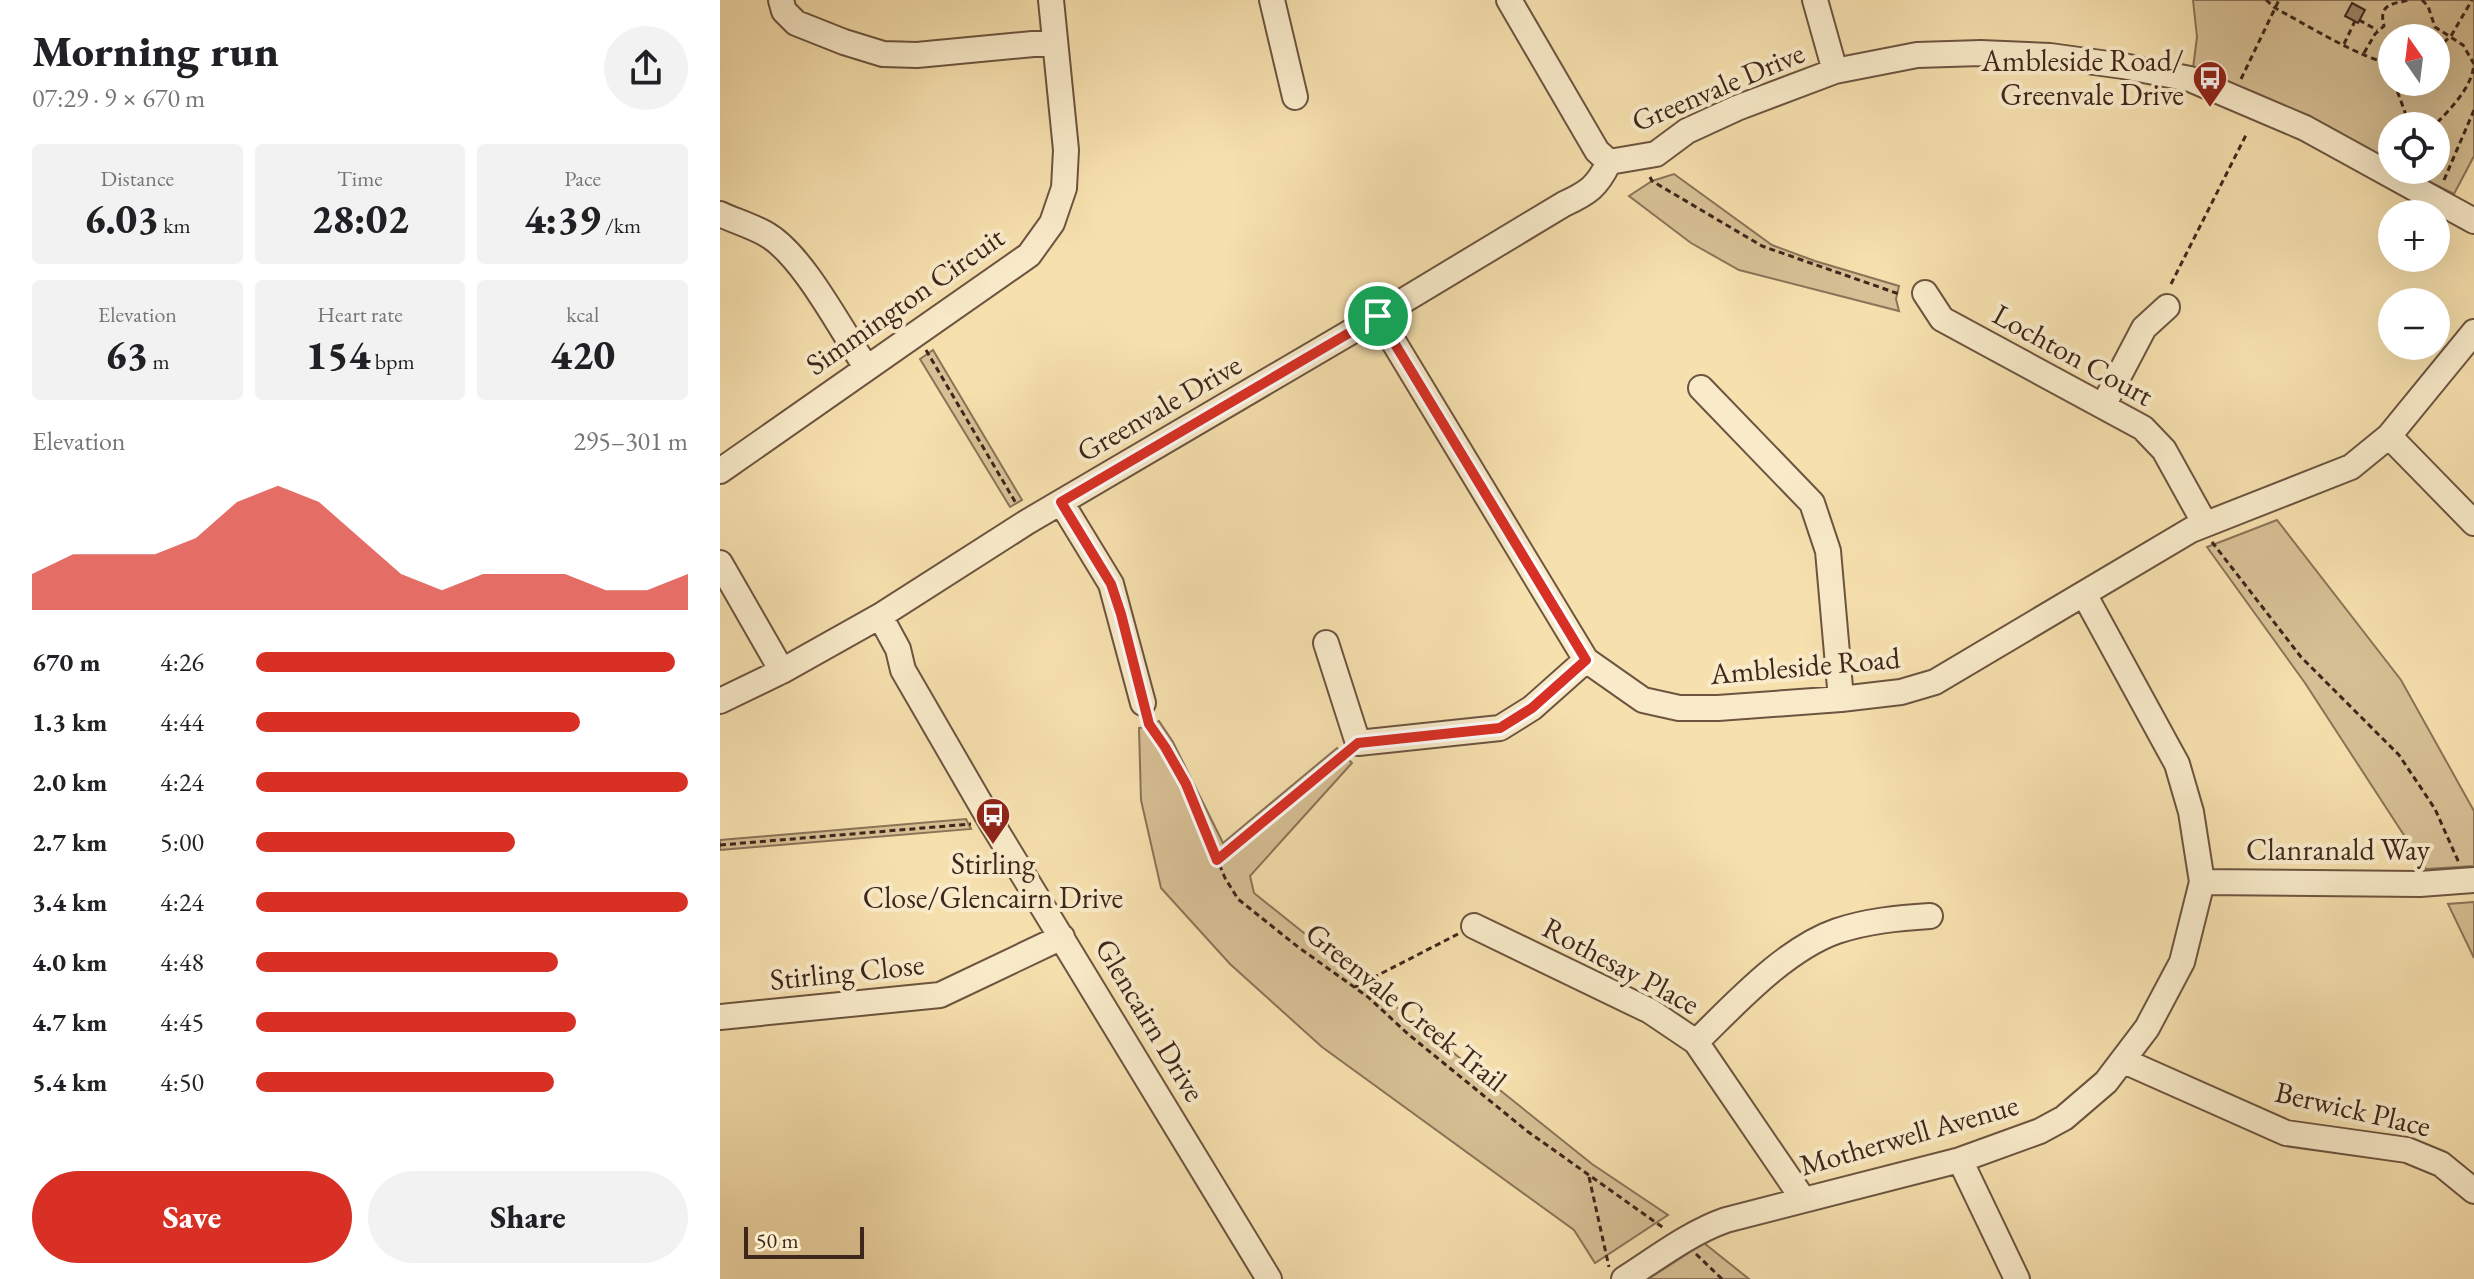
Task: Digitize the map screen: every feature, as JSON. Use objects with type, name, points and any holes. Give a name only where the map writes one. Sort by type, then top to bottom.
[{"type":"street","points":[[781,0],[784,11],[796,23],[883,54],[917,55],[1054,42]]},
{"type":"street","name":"Simmington Circuit","points":[[720,471],[1029,255],[1052,223],[1064,188],[1066,150],[1051,0]]},
{"type":"street","points":[[1272,0],[1295,97]]},
{"type":"street","points":[[1509,0],[1597,151],[1609,162]]},
{"type":"street","points":[[1815,0],[1835,71]]},
{"type":"street","name":"Greenvale Drive","points":[[720,701],[782,671],[872,620],[1027,522],[1564,204],[1587,194],[1600,180],[1609,162],[1656,154],[1687,131],[1737,108],[1835,71],[1917,55],[1981,53],[2050,56],[2190,79],[2305,128],[2474,221]]},
{"type":"street","points":[[720,214],[766,234],[785,248],[799,264],[866,367]]},
{"type":"street","name":"Lochton Court","points":[[1925,293],[1942,319],[2143,428],[2164,450],[2206,530]]},
{"type":"street","points":[[2103,406],[2144,328],[2169,295]]},
{"type":"street","name":"Ambleside Road","points":[[1378,316],[1586,660],[1643,700],[1679,708],[1841,699],[1901,692],[1935,682],[2084,594],[2206,530],[2351,467],[2389,436],[2474,332]]},
{"type":"street","points":[[1701,388],[1812,503],[1828,551],[1841,699]]},
{"type":"street","points":[[2389,436],[2474,523]]},
{"type":"street","points":[[1061,502],[1111,584],[1143,703]]},
{"type":"street","points":[[720,563],[782,671]]},
{"type":"street","name":"Motherwell Avenue","points":[[1617,1275],[1708,1226],[1960,1160],[2040,1131],[2064,1118],[2106,1082],[2147,1028],[2182,962],[2202,882],[2191,812],[2177,764],[2084,594]]},
{"type":"street","name":"Glencairn Drive","points":[[872,620],[887,656],[903,670],[991,822],[1269,1279]]},
{"type":"street","points":[[1326,643],[1358,743],[1500,728],[1532,708],[1586,660]]},
{"type":"street","name":"Clanranald Way","points":[[2202,882],[2420,884],[2471,880]]},
{"type":"street","points":[[1696,1042],[1791,955],[1836,931],[1887,919],[1930,916]]},
{"type":"street","name":"Rothesay Place","points":[[1474,926],[1650,1011],[1696,1042],[1803,1199]]},
{"type":"street","name":"Stirling Close","points":[[720,1017],[940,995],[1062,937]]},
{"type":"street","name":"Berwick Place","points":[[2124,1061],[2286,1133],[2407,1150],[2441,1164],[2474,1191]]},
{"type":"street","points":[[1960,1160],[2017,1279]]},
{"type":"path","points":[[2266,0],[2275,8],[2378,61]]},
{"type":"path","points":[[2241,79],[2279,0]]},
{"type":"path","points":[[2363,54],[2377,31],[2384,26],[2382,16],[2385,8],[2397,1],[2410,0]]},
{"type":"path","points":[[2422,0],[2428,6],[2435,27],[2469,52],[2474,64],[2474,71],[2447,112]]},
{"type":"path","points":[[2451,36],[2472,0]]},
{"type":"path","points":[[2344,44],[2357,21],[2377,31]]},
{"type":"path","points":[[2450,166],[2474,110]]},
{"type":"path","points":[[2169,295],[2247,133]]},
{"type":"path","points":[[1646,170],[1652,181],[1762,246],[1899,294]]},
{"type":"path","points":[[916,333],[1027,522]]},
{"type":"path","points":[[2206,530],[2301,657],[2399,755],[2435,809],[2471,880]]},
{"type":"path","name":"Greenvale Creek Trail","points":[[1143,703],[1149,724],[1186,784],[1217,860],[1238,899],[1355,987],[1527,1131],[1684,1241],[1722,1279]]},
{"type":"path","points":[[1217,860],[1358,743]]},
{"type":"path","points":[[720,845],[991,822]]},
{"type":"path","points":[[1355,987],[1474,926]]},
{"type":"path","points":[[1589,1177],[1617,1275]]},
{"type":"shaded area","points":[[2193,0],[2474,0],[2474,156],[2454,194],[2434,184],[2450,184],[2450,112],[2378,112],[2378,156],[2193,68],[2197,37]]},
{"type":"shaded area","points":[[1674,174],[1772,245],[1899,286],[1896,299],[1899,311],[1739,270],[1691,243],[1629,196],[1652,181]]},
{"type":"shaded area","points":[[933,350],[1022,500],[1010,507],[920,359]]},
{"type":"shaded area","points":[[2277,520],[2401,680],[2474,811],[2474,866],[2426,869],[2305,683],[2207,547]]},
{"type":"shaded area","points":[[1159,721],[1173,742],[1223,843],[1337,748],[1352,763],[1250,876],[1254,893],[1592,1164],[1668,1215],[1595,1263],[1574,1230],[1322,1047],[1230,964],[1161,888],[1141,800],[1139,728]]},
{"type":"shaded area","points":[[966,819],[971,829],[720,850],[720,840]]},
{"type":"shaded area","points":[[2474,902],[2474,958],[2448,904]]},
{"type":"shaded area","points":[[1704,1243],[1749,1279],[1648,1279]]},
{"type":"building","points":[[2352,3],[2365,10],[2358,23],[2345,16]]},
{"type":"place","name":"Ambleside Road/ Greenvale Drive","points":[[2210,109]]},
{"type":"place","name":"Stirling Close/Glencairn Drive","points":[[993,846]]},
{"type":"route","points":[[1378,316],[1586,660],[1532,708],[1500,728],[1358,743],[1217,860],[1186,784],[1149,724],[1111,584],[1061,502],[1378,316]]}]
